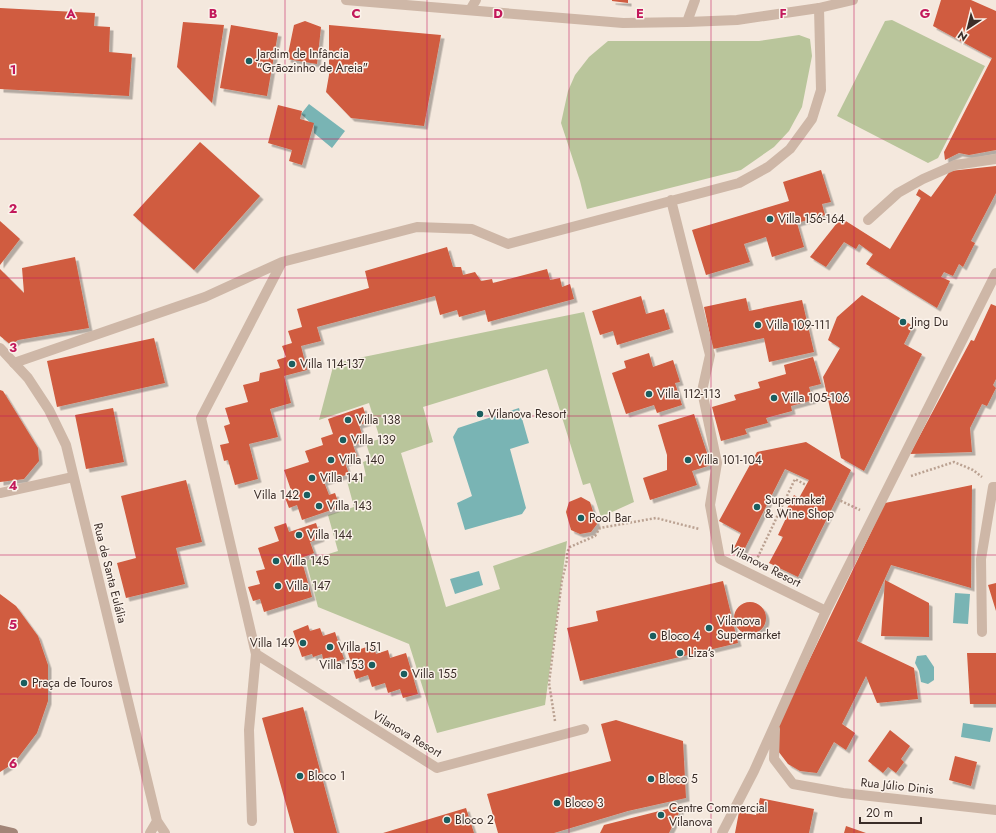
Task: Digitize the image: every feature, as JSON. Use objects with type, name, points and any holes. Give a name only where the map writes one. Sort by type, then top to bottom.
[{"type":"main road","points":[[0,830],[13,833]]},
{"type":"street","points":[[346,0],[399,2],[470,10],[623,22],[737,20],[820,8],[853,0]]},
{"type":"street","points":[[470,10],[476,0]]},
{"type":"street","points":[[688,22],[695,0]]},
{"type":"street","points":[[14,363],[204,297],[282,262],[418,227],[472,229],[508,244],[739,182],[768,167],[790,149],[812,119],[821,90],[820,8]]},
{"type":"street","points":[[868,220],[898,192],[955,165],[996,160]]},
{"type":"street","name":"Vilanova Resort","points":[[671,200],[710,355],[702,391],[717,463],[710,505],[720,559],[826,611]]},
{"type":"street","points":[[252,821],[249,730],[256,654],[201,418],[282,262]]},
{"type":"street","points":[[722,833],[754,771],[826,611],[996,273]]},
{"type":"street","name":"Rua de Santa Eulália","points":[[0,348],[28,378],[49,410],[66,445],[157,821],[165,833]]},
{"type":"street","points":[[0,493],[73,477]]},
{"type":"street","points":[[982,632],[981,559],[993,487],[996,487]]},
{"type":"street","name":"Vilanova Resort","points":[[256,654],[437,768],[584,729]]},
{"type":"street","name":"Rua Júlio Dinis","points":[[775,725],[774,759],[793,784],[843,793],[996,810]]},
{"type":"street","points":[[150,833],[157,821]]},
{"type":"path","points":[[891,482],[954,462],[973,470],[979,475]]},
{"type":"path","points":[[750,574],[795,479],[806,485]]},
{"type":"path","points":[[837,499],[874,517]]},
{"type":"path","points":[[561,735],[553,714],[549,683],[562,580],[567,560],[567,552],[570,547],[595,536],[600,528],[656,518],[702,530]]},
{"type":"green space","points":[[892,20],[985,66],[938,158],[928,163],[837,116],[885,21]]},
{"type":"green space","points":[[799,35],[810,39],[812,56],[802,107],[789,131],[774,147],[741,170],[587,209],[580,181],[561,123],[568,91],[575,75],[589,57],[608,41],[759,41]]},
{"type":"green space","points":[[584,312],[634,502],[601,517],[590,483],[583,485],[547,369],[423,407],[433,442],[401,453],[446,607],[500,589],[493,566],[567,541],[545,705],[437,733],[409,644],[318,607],[306,561],[338,551],[328,515],[354,507],[347,481],[366,476],[363,462],[371,459],[366,443],[380,439],[369,403],[319,420],[334,363]]},
{"type":"water","points":[[309,104],[345,131],[332,148],[314,133],[314,126],[301,114]]},
{"type":"water","points":[[519,408],[529,443],[510,449],[526,508],[522,514],[465,530],[457,503],[472,496],[453,437],[458,428]]},
{"type":"water","points":[[479,571],[483,585],[455,594],[450,579]]},
{"type":"water","points":[[955,593],[970,594],[968,624],[953,623]]},
{"type":"water","points":[[926,655],[934,667],[934,680],[928,684],[921,682],[919,671],[915,663],[917,656]]},
{"type":"water","points":[[963,723],[993,728],[990,742],[961,737]]},
{"type":"building","points":[[628,0],[628,3],[612,1]]},
{"type":"building","points":[[941,0],[971,0],[996,11],[996,150],[969,155],[959,153],[945,160],[944,152],[992,58],[933,26]]},
{"type":"building","points":[[0,8],[95,13],[94,26],[110,27],[109,52],[132,54],[129,96],[0,89]]},
{"type":"building","points":[[305,21],[321,27],[317,64],[287,59],[294,25]]},
{"type":"building","points":[[183,22],[224,25],[212,103],[177,67]]},
{"type":"building","name":"Jardim de Infância \"Grãozinho de Areia\"","points":[[231,25],[278,33],[267,96],[220,88]]},
{"type":"building","points":[[329,25],[441,35],[424,126],[351,118],[326,92],[329,75]]},
{"type":"building","points":[[278,105],[302,111],[300,119],[314,123],[302,165],[289,161],[292,150],[268,143]]},
{"type":"building","points":[[200,142],[260,196],[194,270],[133,215]]},
{"type":"building","points":[[996,166],[996,193],[971,241],[975,243],[963,267],[959,264],[953,276],[944,272],[941,277],[950,281],[937,308],[866,264],[873,254],[859,244],[856,249],[844,242],[826,267],[810,257],[841,218],[890,249],[921,198],[916,195],[919,189],[931,197],[950,171]]},
{"type":"building","name":"Villa 156-164","points":[[821,170],[831,202],[822,204],[825,215],[797,223],[804,247],[772,257],[766,237],[744,244],[750,262],[706,275],[692,230],[789,201],[783,182]]},
{"type":"building","points":[[0,221],[20,239],[0,265]]},
{"type":"building","name":"Villa 114-137","points":[[447,247],[453,267],[461,267],[463,275],[475,272],[481,281],[492,279],[493,283],[547,269],[550,280],[560,278],[562,287],[570,284],[574,299],[488,322],[485,310],[459,317],[457,310],[440,315],[435,296],[317,327],[321,341],[301,346],[307,370],[284,376],[291,403],[270,409],[278,437],[249,444],[258,479],[235,485],[228,460],[224,461],[220,445],[229,443],[224,426],[230,424],[225,408],[248,402],[243,385],[259,381],[260,373],[280,368],[277,360],[286,357],[282,346],[292,343],[288,331],[302,327],[297,309],[369,288],[365,271]]},
{"type":"building","points":[[75,257],[89,328],[18,340],[11,345],[0,336],[0,269],[24,293],[22,268]]},
{"type":"building","points":[[862,295],[913,326],[904,344],[922,354],[864,471],[841,458],[823,377],[840,348],[828,340],[837,317]]},
{"type":"building","points":[[641,296],[646,314],[664,309],[670,329],[617,345],[613,331],[600,335],[592,311]]},
{"type":"building","name":"Villa 109-111","points":[[746,298],[749,311],[802,300],[814,352],[769,362],[764,338],[713,349],[704,307]]},
{"type":"building","points":[[991,304],[996,306],[996,379],[993,385],[996,388],[987,406],[982,404],[970,428],[972,452],[910,454],[971,340],[974,341]]},
{"type":"building","points":[[154,338],[165,383],[57,407],[47,361]]},
{"type":"building","name":"Villa 112-113","points":[[649,353],[653,367],[673,360],[680,382],[675,383],[682,405],[657,413],[654,405],[626,414],[612,373],[626,368],[624,361]]},
{"type":"building","name":"Villa 105-106","points":[[813,357],[821,384],[809,387],[813,400],[791,406],[792,411],[766,418],[768,423],[745,429],[747,434],[721,441],[712,407],[736,400],[734,395],[760,388],[758,382],[786,374],[784,365]]},
{"type":"building","points":[[0,390],[3,391],[38,448],[39,461],[24,479],[0,482]]},
{"type":"building","points":[[363,407],[368,422],[359,425],[364,441],[353,445],[358,459],[345,463],[349,474],[324,482],[329,495],[335,493],[340,507],[302,520],[297,505],[289,508],[284,495],[292,493],[284,470],[309,462],[305,451],[323,445],[321,438],[333,434],[328,419]]},
{"type":"building","points":[[113,408],[124,462],[86,469],[75,415]]},
{"type":"building","name":"Villa 101-104","points":[[694,414],[711,465],[692,471],[697,485],[650,500],[643,478],[667,470],[667,455],[658,425]]},
{"type":"building","points":[[806,442],[851,470],[798,577],[769,563],[783,537],[778,535],[788,514],[785,512],[794,495],[799,498],[809,480],[785,469],[743,552],[734,548],[741,533],[719,521],[757,452]]},
{"type":"building","points":[[186,480],[202,542],[176,548],[185,584],[126,598],[117,563],[136,558],[121,496]]},
{"type":"building","points":[[972,485],[971,588],[891,565],[857,641],[914,668],[918,699],[877,703],[866,676],[842,724],[855,733],[846,750],[834,742],[817,773],[800,771],[788,764],[775,747],[777,727],[885,503]]},
{"type":"building","name":"Pool Bar","points":[[581,497],[590,502],[597,524],[591,532],[580,534],[571,530],[566,512],[569,502]]},
{"type":"building","points":[[286,523],[289,532],[316,523],[321,538],[310,542],[314,553],[301,558],[312,597],[264,612],[260,599],[253,601],[248,587],[260,584],[256,571],[265,569],[258,548],[279,541],[274,527]]},
{"type":"building","points":[[885,580],[929,603],[929,637],[881,636]]},
{"type":"building","name":"Bloco 4","points":[[723,581],[738,643],[580,681],[567,628],[598,621],[596,611]]},
{"type":"building","points":[[996,583],[996,611],[988,585]]},
{"type":"building","name":"Praça de Touros","points":[[0,594],[16,606],[38,636],[48,665],[48,701],[37,733],[14,763],[0,772]]},
{"type":"building","points":[[750,602],[759,605],[763,609],[766,618],[763,627],[759,631],[750,634],[741,631],[737,627],[734,618],[737,609],[741,605]]},
{"type":"building","points":[[308,625],[310,631],[320,628],[323,636],[335,632],[344,659],[333,663],[331,657],[323,659],[322,654],[313,657],[312,654],[302,657],[293,631]]},
{"type":"building","points":[[373,645],[376,654],[388,650],[390,658],[406,653],[418,694],[403,698],[400,689],[388,693],[385,683],[372,687],[368,675],[356,679],[348,653]]},
{"type":"building","points":[[967,653],[996,653],[996,704],[970,704]]},
{"type":"building","name":"Bloco 1","points":[[303,707],[337,833],[294,833],[262,718]]},
{"type":"building","points":[[616,720],[683,741],[686,798],[628,811],[554,833],[498,833],[487,794],[611,761],[601,724]]},
{"type":"building","points":[[890,730],[910,746],[901,759],[904,762],[896,773],[888,767],[883,773],[868,761]]},
{"type":"building","points":[[955,756],[977,762],[971,786],[949,780]]},
{"type":"building","points":[[760,798],[814,809],[809,833],[735,833],[739,812],[756,815]]},
{"type":"building","name":"Centre Commercial Vilanova","points":[[683,805],[669,833],[600,833],[604,825]]},
{"type":"building","name":"Bloco 2","points":[[466,808],[474,833],[383,833]]},
{"type":"building","points":[[846,826],[866,833],[844,833]]},
{"type":"place","name":"Jardim de Infância \"Grãozinho de Areia\"","points":[[249,61]]},
{"type":"place","name":"Villa 156-164","points":[[770,219]]},
{"type":"place","name":"Jing Du","points":[[903,322]]},
{"type":"place","name":"Villa 109-111","points":[[758,325]]},
{"type":"place","name":"Villa 114-137","points":[[292,364]]},
{"type":"place","name":"Villa 112-113","points":[[649,394]]},
{"type":"place","name":"Villa 105-106","points":[[774,398]]},
{"type":"place","name":"Vilanova Resort","points":[[480,414]]},
{"type":"place","name":"Villa 138","points":[[348,420]]},
{"type":"place","name":"Villa 139","points":[[343,440]]},
{"type":"place","name":"Villa 140","points":[[331,460]]},
{"type":"place","name":"Villa 101-104","points":[[688,460]]},
{"type":"place","name":"Villa 141","points":[[312,478]]},
{"type":"place","name":"Villa 142","points":[[307,495]]},
{"type":"place","name":"Villa 143","points":[[319,506]]},
{"type":"place","name":"Supermaket & Wine Shop","points":[[757,507]]},
{"type":"place","name":"Pool Bar","points":[[581,518]]},
{"type":"place","name":"Villa 144","points":[[299,535]]},
{"type":"place","name":"Villa 145","points":[[276,561]]},
{"type":"place","name":"Villa 147","points":[[278,586]]},
{"type":"place","name":"Vilanova Supermarket","points":[[709,628]]},
{"type":"place","name":"Bloco 4","points":[[653,636]]},
{"type":"place","name":"Villa 149","points":[[303,643]]},
{"type":"place","name":"Villa 151","points":[[330,647]]},
{"type":"place","name":"Liza‘s","points":[[680,653]]},
{"type":"place","name":"Villa 153","points":[[372,665]]},
{"type":"place","name":"Villa 155","points":[[404,674]]},
{"type":"place","name":"Praça de Touros","points":[[24,683]]},
{"type":"place","name":"Bloco 1","points":[[300,776]]},
{"type":"place","name":"Bloco 5","points":[[651,779]]},
{"type":"place","name":"Bloco 3","points":[[557,803]]},
{"type":"place","name":"Centre Commercial Vilanova","points":[[661,815]]},
{"type":"place","name":"Bloco 2","points":[[447,820]]}]
